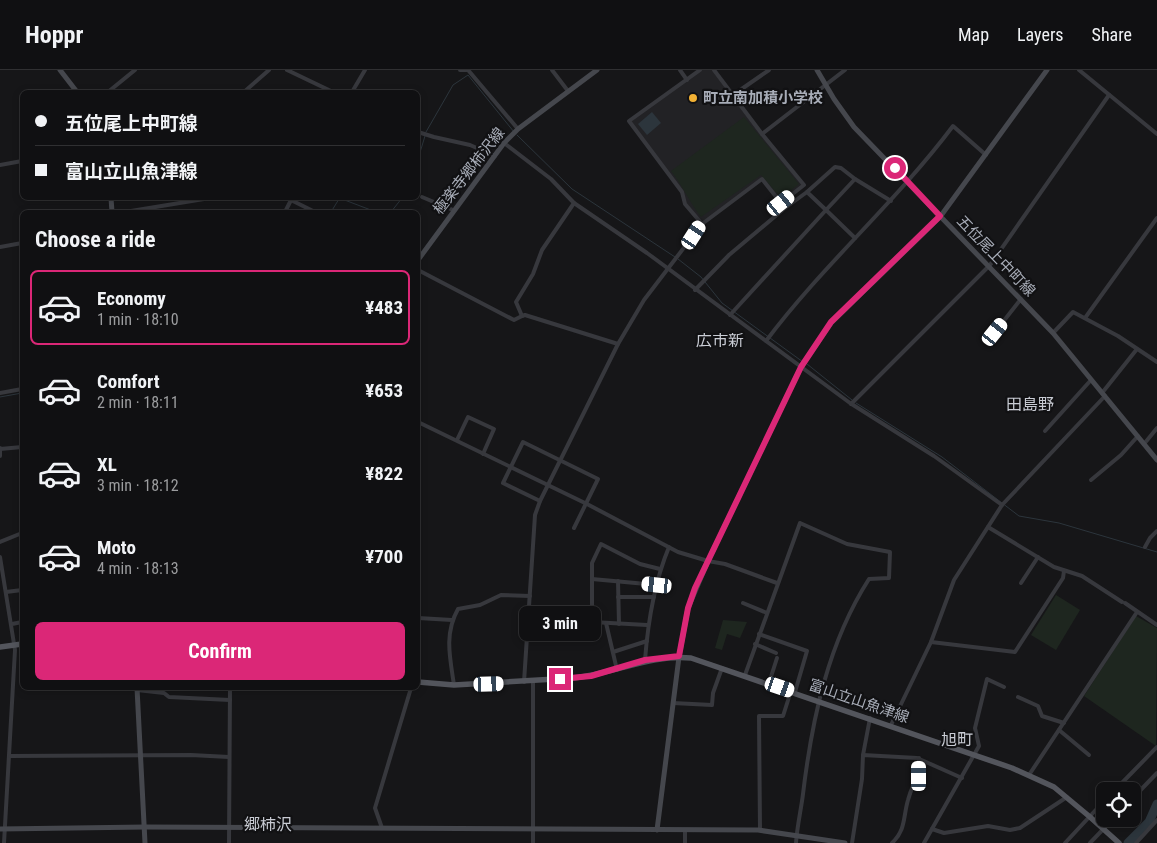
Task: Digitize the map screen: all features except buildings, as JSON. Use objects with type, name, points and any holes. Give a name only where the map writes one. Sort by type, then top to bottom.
[{"type":"main road","points":[[0,648],[20,644]]},
{"type":"main road","name":"富山立山魚津線","points":[[420,682],[454,685],[524,682],[591,676],[617,670],[645,660],[679,656],[698,659],[891,725],[1029,775],[1067,796],[1119,843]]},
{"type":"street","points":[[60,70],[76,90]]},
{"type":"street","points":[[110,90],[135,70]]},
{"type":"street","points":[[246,90],[269,70]]},
{"type":"street","points":[[287,70],[329,90]]},
{"type":"street","points":[[353,90],[365,70]]},
{"type":"street","points":[[460,70],[467,70],[518,129]]},
{"type":"street","points":[[552,70],[568,91]]},
{"type":"street","name":"極楽寺郷柿沢線","points":[[420,257],[504,143],[518,129],[598,70]]},
{"type":"street","points":[[680,70],[687,80]]},
{"type":"street","points":[[700,70],[629,121],[682,192],[685,204],[702,224]]},
{"type":"street","points":[[714,70],[762,134],[804,185],[781,203]]},
{"type":"street","points":[[733,96],[768,70]]},
{"type":"street","name":"五位尾上中町線","points":[[817,70],[826,87],[854,127],[990,265],[1053,333],[1157,460]]},
{"type":"street","points":[[762,134],[826,87],[845,70]]},
{"type":"street","points":[[656,830],[679,656],[688,608],[708,561],[801,367],[831,322],[940,216],[1048,70]]},
{"type":"street","points":[[1079,70],[1157,134]]},
{"type":"street","points":[[851,404],[990,265],[1109,95]]},
{"type":"street","points":[[766,341],[855,238],[908,182],[953,126],[986,154]]},
{"type":"street","points":[[420,133],[434,138],[470,145],[495,156]]},
{"type":"street","points":[[504,143],[551,180],[574,202],[640,248],[851,404],[934,456],[1002,505]]},
{"type":"street","points":[[0,166],[20,161]]},
{"type":"street","points":[[695,290],[729,255],[835,167],[841,168],[891,201]]},
{"type":"street","points":[[730,315],[855,179]]},
{"type":"street","points":[[524,682],[535,515],[540,501],[618,344],[666,269],[702,224],[762,180],[784,208]]},
{"type":"street","points":[[807,192],[855,238]]},
{"type":"street","points":[[422,197],[454,210]]},
{"type":"street","points":[[137,210],[198,200]]},
{"type":"street","points":[[292,200],[311,210]]},
{"type":"street","points":[[522,316],[516,302],[533,274],[542,250],[574,202]]},
{"type":"street","points":[[1085,318],[1157,218]]},
{"type":"street","points":[[0,247],[20,243]]},
{"type":"street","points":[[420,271],[514,320],[526,314],[618,344]]},
{"type":"street","points":[[995,332],[1021,299]]},
{"type":"street","points":[[1053,333],[1073,312],[1157,362]]},
{"type":"street","points":[[891,725],[931,642],[954,580],[1002,505],[1103,394],[1137,349]]},
{"type":"street","points":[[1045,431],[1091,380]]},
{"type":"street","points":[[0,393],[20,389]]},
{"type":"street","points":[[457,440],[468,417],[494,429],[483,454]]},
{"type":"street","points":[[420,423],[586,504],[678,552],[725,564],[777,583]]},
{"type":"street","points":[[1144,444],[1157,428]]},
{"type":"street","points":[[1091,480],[1121,455],[1138,436]]},
{"type":"street","points":[[540,501],[503,483],[523,442],[598,479],[574,528]]},
{"type":"street","points":[[0,456],[0,448],[20,447]]},
{"type":"street","points":[[745,675],[800,523],[847,544],[890,552],[889,578],[869,579],[851,608],[838,638],[819,700],[808,751],[796,843]]},
{"type":"street","points":[[988,527],[1064,571],[1082,576],[1157,625]]},
{"type":"street","points":[[1145,546],[1157,531]]},
{"type":"street","points":[[0,542],[20,534]]},
{"type":"street","points":[[647,625],[592,622],[592,563],[601,544],[640,564],[660,569]]},
{"type":"street","points":[[645,660],[647,625],[660,569],[669,547]]},
{"type":"street","points":[[0,557],[15,645],[10,756],[2,829],[4,843]]},
{"type":"street","points":[[1021,583],[1038,557]]},
{"type":"street","points":[[931,642],[1015,652],[1063,578],[1064,571]]},
{"type":"street","points":[[592,579],[657,585]]},
{"type":"street","points":[[618,581],[619,624]]},
{"type":"street","points":[[6,592],[20,590]]},
{"type":"street","points":[[454,685],[448,641],[452,620],[458,609],[480,605],[501,594],[530,596]]},
{"type":"street","points":[[618,597],[654,597]]},
{"type":"street","points":[[743,603],[767,613]]},
{"type":"street","points":[[1029,775],[1137,612]]},
{"type":"street","points":[[420,618],[452,620]]},
{"type":"street","points":[[12,624],[20,622]]},
{"type":"street","points":[[606,623],[617,670]]},
{"type":"street","points":[[759,634],[807,651],[783,716],[759,716],[760,830]]},
{"type":"street","points":[[613,652],[647,640]]},
{"type":"street","points":[[755,644],[776,653]]},
{"type":"street","points":[[769,683],[777,658]]},
{"type":"street","points":[[673,703],[712,705],[713,693],[722,667]]},
{"type":"street","points":[[924,843],[979,746],[975,728],[987,679],[1004,687]]},
{"type":"street","points":[[533,681],[533,843]]},
{"type":"street","points":[[137,690],[145,843]]},
{"type":"street","points":[[144,690],[164,693],[169,697],[230,700]]},
{"type":"street","points":[[229,843],[230,690]]},
{"type":"street","points":[[382,828],[375,808],[410,690]]},
{"type":"street","points":[[1018,697],[1038,706],[1042,716],[1064,723]]},
{"type":"street","points":[[852,843],[862,779],[862,754],[870,718]]},
{"type":"street","points":[[1059,730],[1089,755]]},
{"type":"street","points":[[1123,782],[1157,747]]},
{"type":"street","points":[[862,754],[919,758],[962,778]]},
{"type":"street","points":[[10,756],[140,757],[191,755],[229,757]]},
{"type":"street","points":[[892,843],[900,835],[904,824],[908,799],[919,776],[919,758]]},
{"type":"street","points":[[1141,790],[1157,773]]},
{"type":"street","points":[[932,829],[944,833],[988,826],[1010,830],[1020,828],[1067,796]]},
{"type":"street","points":[[1065,843],[1096,809]]},
{"type":"street","points":[[1136,843],[1157,820]]},
{"type":"street","points":[[2,829],[145,827],[760,830],[845,843]]},
{"type":"street","points":[[1090,843],[1105,827]]},
{"type":"street","points":[[685,830],[685,843]]},
{"type":"shaded area","points":[[699,70],[714,70],[804,185],[781,203],[761,180],[702,224],[685,204],[682,192],[629,121]]},
{"type":"shaded area","points":[[652,112],[661,123],[647,135],[638,124]]},
{"type":"shaded area","points":[[744,117],[799,184],[781,198],[761,175],[701,217],[671,171]]},
{"type":"shaded area","points":[[1056,595],[1080,610],[1056,650],[1031,635]]},
{"type":"shaded area","points":[[1136,616],[1157,628],[1156,746],[1084,696]]},
{"type":"shaded area","points":[[723,620],[747,622],[740,638],[727,634],[722,650],[715,648]]},
{"type":"waterway","points":[[426,132],[453,85],[468,75],[514,132]]},
{"type":"waterway","points":[[517,135],[572,189],[675,257]]},
{"type":"waterway","points":[[420,152],[425,136]]},
{"type":"waterway","points":[[332,210],[338,200]]},
{"type":"waterway","points":[[345,200],[371,210]]},
{"type":"waterway","points":[[393,210],[400,200]]},
{"type":"waterway","points":[[678,259],[701,277],[722,303],[803,362]]},
{"type":"waterway","points":[[807,364],[852,400]]},
{"type":"waterway","points":[[0,397],[20,393]]},
{"type":"waterway","points":[[856,403],[942,457],[1019,516],[1059,523],[1157,552]]},
{"type":"waterway","points":[[1128,843],[1149,822],[1157,804]]},
{"type":"place","name":"町立南加積小学校","points":[[693,98]]},
{"type":"district","name":"広市新","points":[[720,340]]},
{"type":"district","name":"田島野","points":[[1030,404]]},
{"type":"district","name":"旭町","points":[[957,739]]},
{"type":"district","name":"郷柿沢","points":[[268,824]]},
{"type":"route","points":[[560,679],[591,676],[617,670],[645,660],[679,656],[688,608],[695,588],[801,367],[831,322],[940,216],[895,168]]}]
